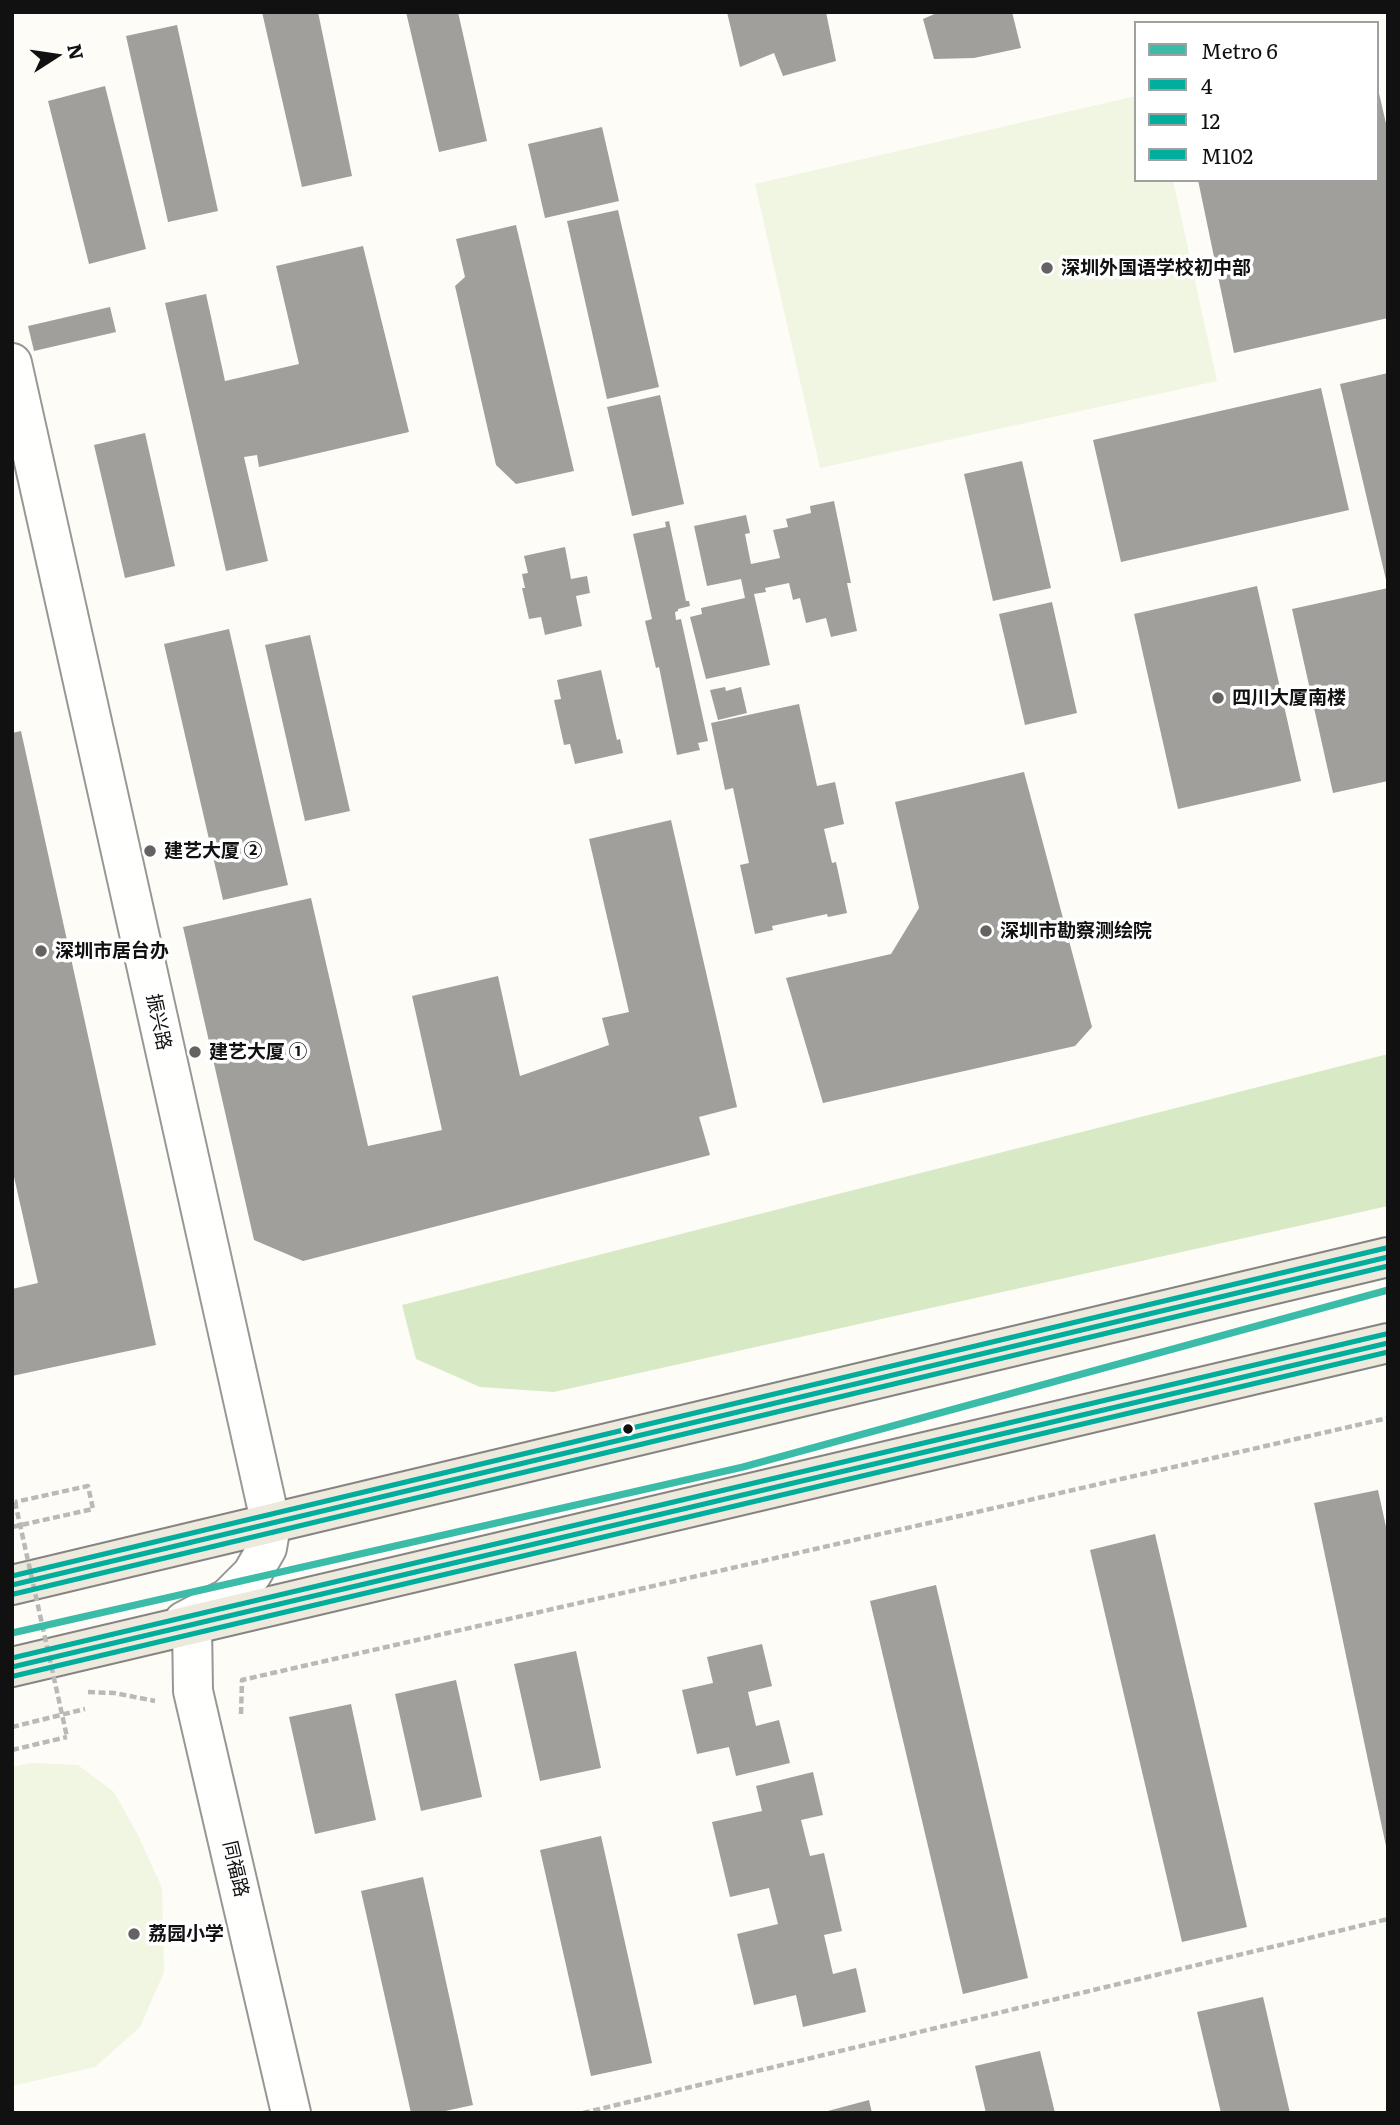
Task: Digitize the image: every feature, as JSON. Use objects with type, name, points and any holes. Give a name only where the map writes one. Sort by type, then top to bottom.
[{"type":"main road","points":[[12,1585],[1388,1257]]},
{"type":"main road","points":[[12,1667],[1388,1343]]},
{"type":"street","name":"振兴路","points":[[12,363],[271,1525],[267,1548],[252,1574],[228,1598],[178,1628]]},
{"type":"street","name":"同福路","points":[[178,1628],[291,2113]]},
{"type":"path","points":[[242,1680],[1388,1418]]},
{"type":"path","points":[[12,1527],[93,1508],[88,1486],[15,1502],[67,1737],[12,1750]]},
{"type":"path","points":[[82,1692],[114,1693],[155,1701]]},
{"type":"path","points":[[47,1700],[71,1694]]},
{"type":"path","points":[[12,1727],[85,1709]]},
{"type":"path","points":[[583,2113],[1388,1919]]},
{"type":"green space","points":[[1134,96],[1134,182],[1173,182],[1217,381],[820,468],[755,184]]},
{"type":"green space","points":[[1388,1054],[1388,1206],[554,1392],[480,1387],[416,1359],[402,1305]]},
{"type":"green space","points":[[31,1763],[78,1765],[114,1792],[138,1835],[162,1888],[164,1972],[140,2027],[95,2067],[12,2086],[12,1767]]},
{"type":"building","points":[[262,12],[318,12],[352,176],[302,187]]},
{"type":"building","points":[[406,12],[458,12],[487,141],[439,152]]},
{"type":"building","points":[[727,12],[826,12],[836,61],[783,76],[774,53],[740,67]]},
{"type":"building","points":[[939,12],[1012,12],[1021,48],[974,58],[934,59],[923,19]]},
{"type":"building","points":[[177,25],[218,211],[168,222],[126,36]]},
{"type":"building","points":[[105,86],[146,249],[89,264],[48,101]]},
{"type":"building","points":[[1379,93],[1388,132],[1388,318],[1234,353],[1198,182],[1379,182]]},
{"type":"building","points":[[602,127],[619,201],[545,218],[528,144]]},
{"type":"building","points":[[618,210],[659,387],[607,399],[567,221]]},
{"type":"building","points":[[516,225],[574,471],[516,484],[496,465],[455,286],[465,277],[456,239]]},
{"type":"building","points":[[363,246],[409,432],[259,467],[257,455],[244,457],[268,561],[226,571],[165,303],[206,294],[225,381],[299,364],[276,266]]},
{"type":"building","points":[[110,307],[116,332],[34,351],[28,326]]},
{"type":"building","points":[[1388,373],[1388,584],[1387,584],[1340,384]]},
{"type":"building","points":[[1321,388],[1349,510],[1121,562],[1093,440]]},
{"type":"building","points":[[660,395],[684,504],[632,516],[607,407]]},
{"type":"building","points":[[145,433],[175,566],[125,578],[94,445]]},
{"type":"building","points":[[1022,461],[1051,588],[993,601],[964,474]]},
{"type":"building","points":[[834,501],[851,583],[847,583],[857,631],[831,637],[826,618],[806,623],[800,598],[793,600],[789,583],[765,588],[766,592],[754,594],[770,665],[706,679],[690,617],[702,614],[701,608],[745,598],[741,579],[707,586],[694,526],[746,515],[750,533],[745,534],[751,564],[780,558],[773,530],[788,527],[786,519],[811,513],[810,506]]},
{"type":"building","points":[[669,521],[686,601],[689,601],[690,606],[675,612],[676,620],[681,619],[708,741],[698,743],[700,750],[677,755],[659,667],[656,668],[645,621],[652,619],[633,534],[666,527],[665,522]]},
{"type":"building","points":[[565,547],[571,579],[587,576],[590,593],[576,596],[582,626],[545,635],[541,617],[529,619],[522,588],[525,588],[522,574],[528,573],[524,556]]},
{"type":"building","name":"四川大厦南楼","points":[[1257,586],[1301,781],[1178,809],[1134,614]]},
{"type":"building","points":[[1388,588],[1388,781],[1333,793],[1292,609]]},
{"type":"building","points":[[1052,602],[1077,713],[1025,725],[999,614]]},
{"type":"building","points":[[229,629],[288,885],[223,900],[164,644]]},
{"type":"building","points":[[310,635],[350,811],[305,821],[265,645]]},
{"type":"building","points":[[601,670],[617,740],[620,739],[623,753],[575,764],[570,744],[564,745],[554,700],[561,699],[557,680]]},
{"type":"building","points":[[725,687],[726,691],[741,687],[747,713],[718,720],[710,690]]},
{"type":"building","points":[[799,704],[817,786],[835,782],[844,824],[824,829],[832,863],[836,862],[847,913],[828,917],[827,914],[772,926],[773,930],[755,934],[740,865],[749,863],[733,788],[725,790],[711,723]]},
{"type":"building","name":"深圳市居台办","points":[[21,731],[156,1345],[12,1376],[12,1289],[38,1283],[12,1168],[12,733]]},
{"type":"building","name":"深圳市勘察测绘院","points":[[1024,772],[1092,1027],[1075,1046],[823,1103],[786,978],[891,954],[919,908],[895,802]]},
{"type":"building","points":[[671,820],[737,1107],[699,1117],[710,1155],[303,1261],[254,1240],[183,927],[311,898],[368,1146],[442,1130],[412,996],[498,976],[520,1076],[609,1045],[602,1018],[629,1012],[589,839]]},
{"type":"building","points":[[1378,1490],[1388,1536],[1387,1851],[1314,1503]]},
{"type":"building","points":[[1155,1534],[1247,1927],[1182,1942],[1090,1550]]},
{"type":"building","points":[[936,1585],[1028,1978],[963,1994],[870,1601]]},
{"type":"building","points":[[762,1644],[772,1686],[748,1692],[756,1726],[779,1720],[790,1763],[736,1776],[729,1747],[697,1754],[682,1690],[713,1683],[707,1657]]},
{"type":"building","points":[[576,1651],[601,1768],[540,1781],[514,1664]]},
{"type":"building","points":[[456,1680],[482,1797],[421,1811],[395,1694]]},
{"type":"building","points":[[351,1704],[376,1820],[315,1834],[289,1717]]},
{"type":"building","points":[[813,1772],[823,1815],[801,1820],[810,1856],[824,1853],[842,1931],[824,1935],[833,1974],[856,1968],[866,2012],[803,2027],[796,1995],[754,2005],[737,1934],[778,1924],[769,1888],[730,1897],[712,1822],[762,1811],[756,1786]]},
{"type":"building","points":[[601,1836],[652,2063],[591,2076],[540,1850]]},
{"type":"building","points":[[423,1877],[473,2105],[436,2113],[411,2113],[361,1891]]},
{"type":"building","points":[[1263,1997],[1290,2113],[1221,2113],[1197,2012]]},
{"type":"building","points":[[1040,2051],[1055,2113],[986,2113],[975,2066]]},
{"type":"building","points":[[869,2100],[872,2113],[824,2113],[824,2112]]},
{"type":"metro line","name":"6","points":[[12,1633],[743,1467],[1388,1290]]},
{"type":"transit line","name":"M102","points":[[12,1576],[1386,1248]]},
{"type":"transit line","name":"4","points":[[12,1585],[1388,1257]]},
{"type":"transit line","name":"12","points":[[14,1594],[1388,1266]]},
{"type":"transit line","name":"M102","points":[[12,1658],[1386,1334]]},
{"type":"transit line","name":"4","points":[[12,1667],[1388,1343]]},
{"type":"transit line","name":"12","points":[[14,1676],[1388,1352]]},
{"type":"place","name":"深圳外国语学校初中部","points":[[1047,268]]},
{"type":"place","name":"四川大厦南楼","points":[[1218,698]]},
{"type":"place","name":"建艺大厦 ②","points":[[150,851]]},
{"type":"place","name":"深圳市勘察测绘院","points":[[986,931]]},
{"type":"place","name":"深圳市居台办","points":[[41,951]]},
{"type":"place","name":"建艺大厦 ①","points":[[195,1052]]},
{"type":"place","name":"荔园小学","points":[[134,1934]]}]
